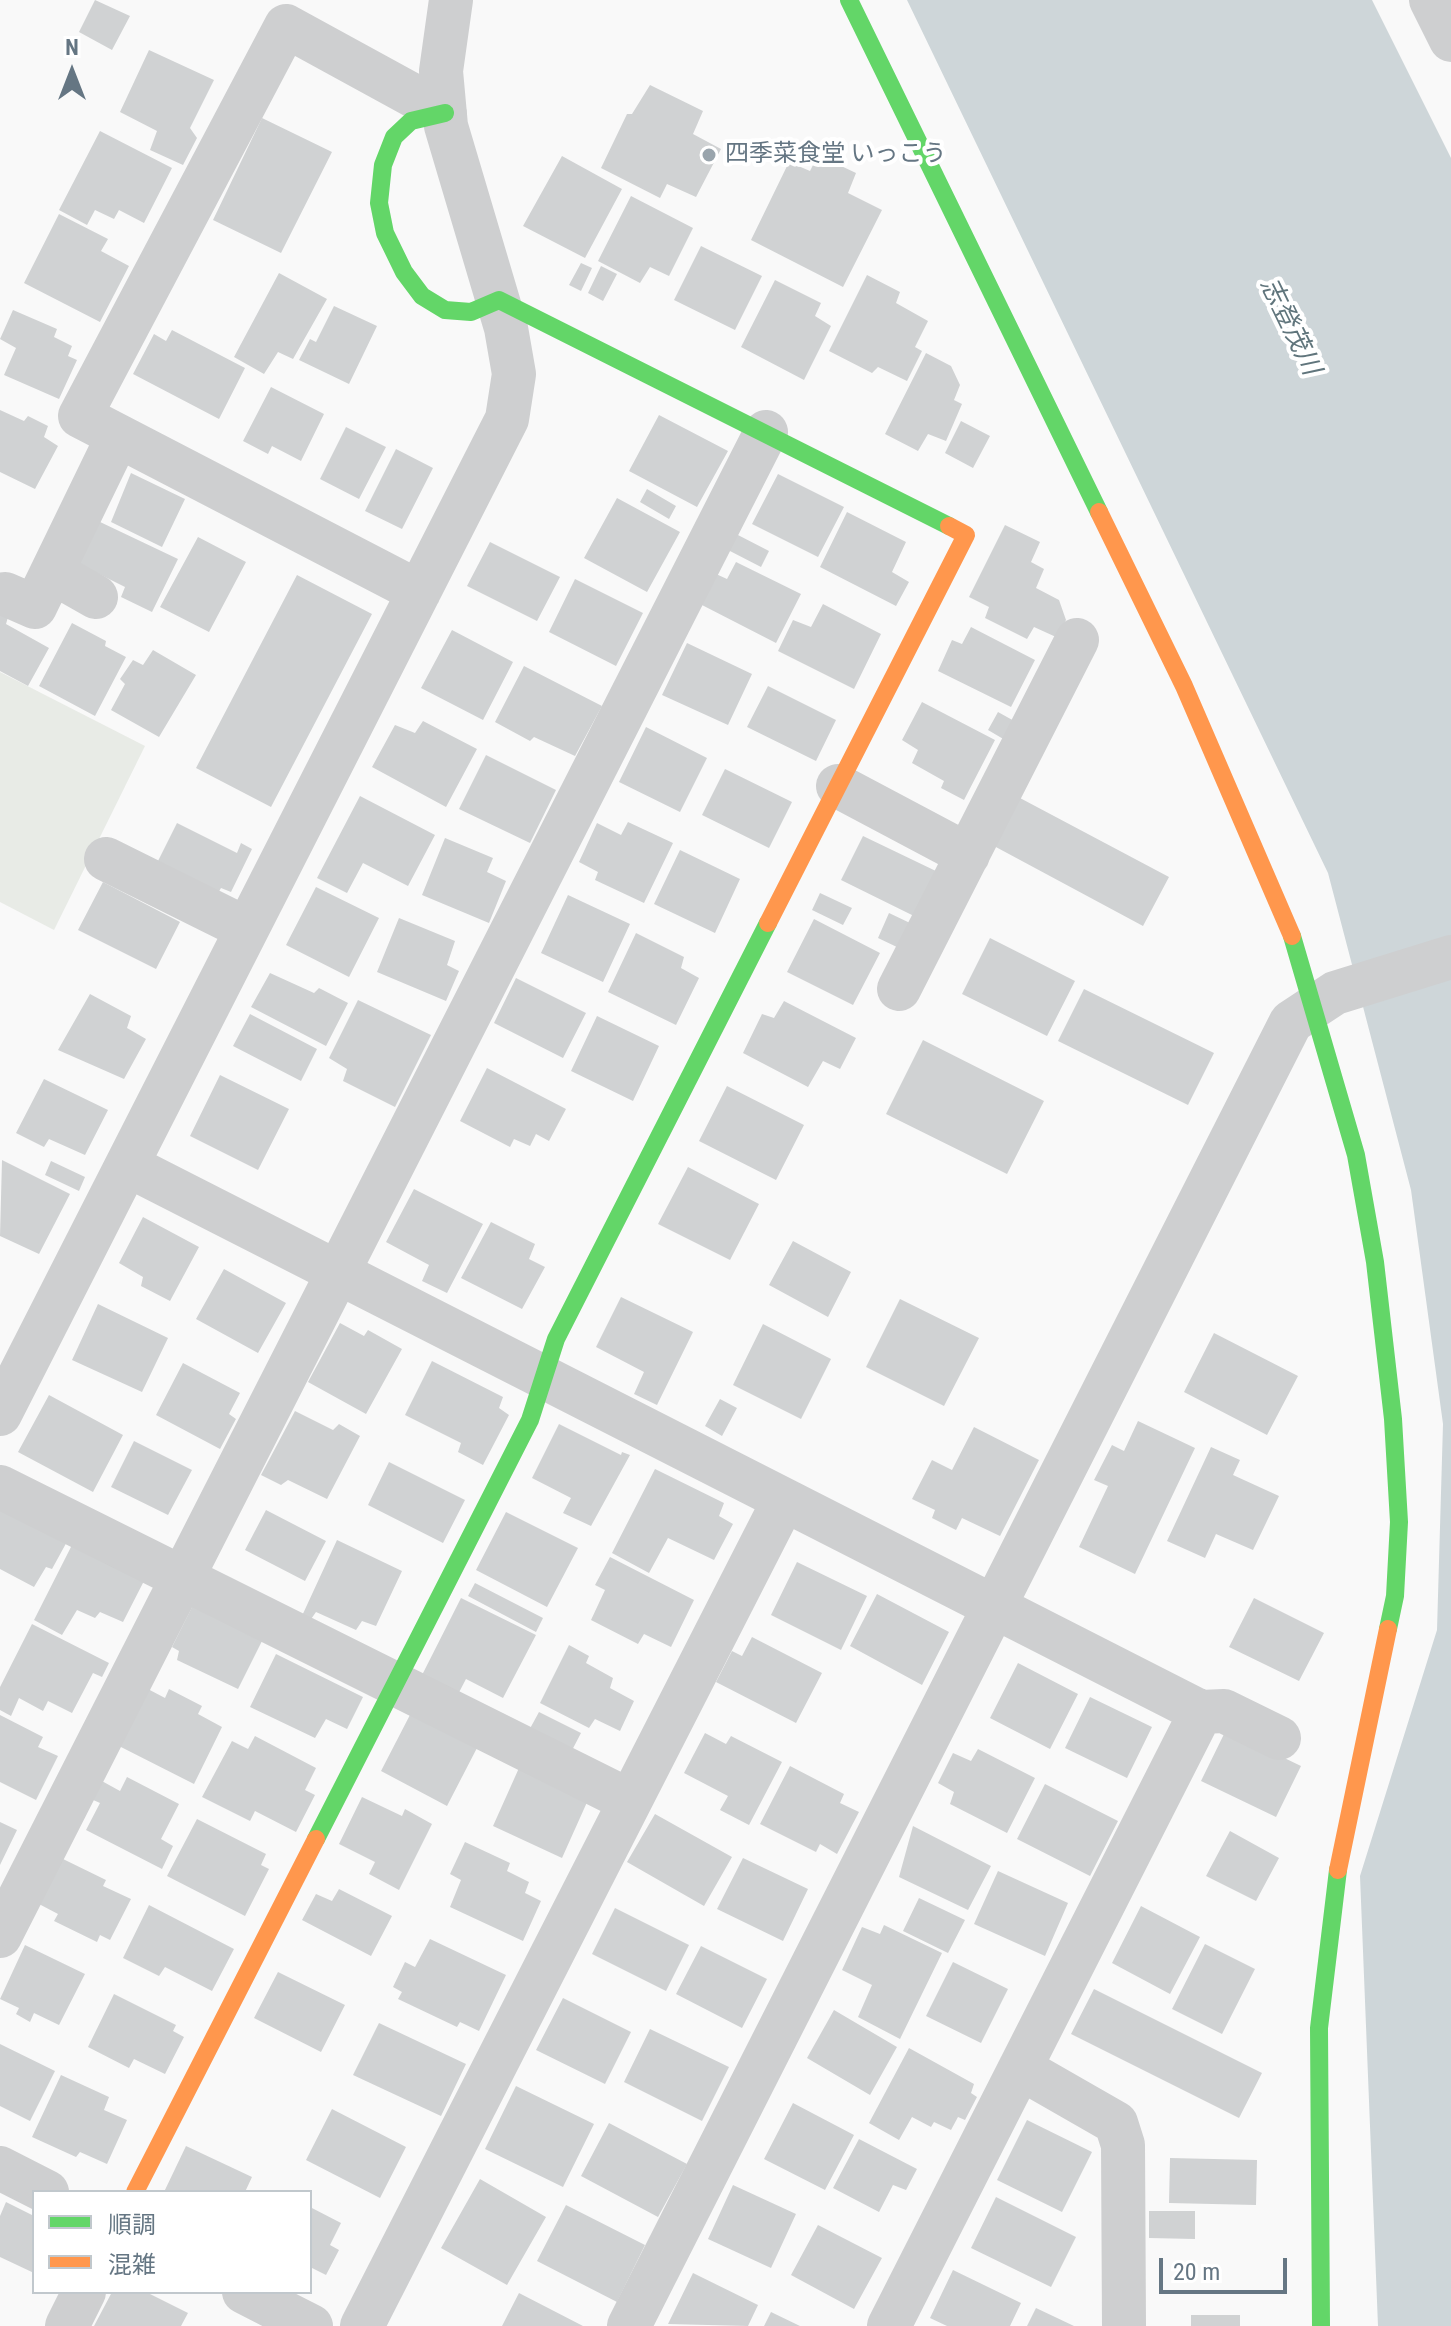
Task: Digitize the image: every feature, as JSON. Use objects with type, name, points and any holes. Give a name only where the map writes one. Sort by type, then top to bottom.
[{"type":"street","points":[[0,1414],[507,419],[514,374],[499,300],[462,185],[445,113],[441,71],[451,0]]},
{"type":"street","points":[[849,0],[1184,686],[1292,936],[1324,1001],[1356,1155],[1375,1262],[1393,1419],[1399,1522],[1395,1596],[1334,1894],[1319,2028],[1321,2326]]},
{"type":"street","points":[[1431,0],[1451,40]]},
{"type":"street","points":[[419,592],[80,416],[286,26],[445,113]]},
{"type":"street","points":[[136,2190],[530,1420],[556,1339],[966,535],[499,300],[471,312],[445,310],[422,296],[404,272],[385,233],[379,203],[383,165],[394,137],[411,121],[445,113]]},
{"type":"street","points":[[0,1936],[766,432]]},
{"type":"street","points":[[5,594],[35,607],[118,436]]},
{"type":"street","points":[[52,572],[96,597]]},
{"type":"street","points":[[899,989],[1077,640]]},
{"type":"street","points":[[838,786],[968,855]]},
{"type":"street","points":[[106,859],[247,929]]},
{"type":"street","points":[[629,2326],[1291,1022],[1324,1001],[1451,957]]},
{"type":"street","points":[[127,1165],[1201,1712],[1224,1711],[1279,1738]]},
{"type":"street","points":[[0,1487],[630,1801]]},
{"type":"street","points":[[362,2326],[784,1500]]},
{"type":"street","points":[[889,2326],[1201,1712]]},
{"type":"street","points":[[1020,2068],[1116,2123],[1123,2145],[1124,2326]]},
{"type":"street","points":[[0,2168],[43,2190]]},
{"type":"street","points":[[67,2326],[83,2294]]},
{"type":"street","points":[[248,2294],[311,2326]]},
{"type":"shaded area","points":[[0,672],[145,746],[54,930],[0,902]]},
{"type":"water","name":"志登茂川","points":[[907,0],[1372,0],[1451,158],[1451,2326],[1378,2326],[1360,1876],[1437,1630],[1443,1424],[1411,1190],[1328,873]]},
{"type":"building","points":[[95,0],[130,16],[112,50],[79,32]]},
{"type":"building","points":[[149,50],[214,80],[190,128],[197,138],[183,165],[150,150],[157,131],[120,112]]},
{"type":"building","points":[[650,85],[703,111],[693,134],[721,149],[696,197],[667,184],[660,198],[601,168],[627,114],[632,114]]},
{"type":"building","points":[[262,118],[332,152],[281,253],[213,220]]},
{"type":"building","points":[[100,131],[172,168],[144,223],[119,210],[114,219],[95,210],[87,225],[59,210]]},
{"type":"building","points":[[818,155],[856,173],[848,193],[882,210],[843,287],[751,240],[789,162],[810,171]]},
{"type":"building","points":[[562,156],[622,189],[585,258],[523,226]]},
{"type":"building","points":[[631,196],[693,228],[669,276],[650,267],[640,283],[598,261]]},
{"type":"building","points":[[59,214],[108,239],[101,251],[129,266],[100,322],[24,283]]},
{"type":"building","points":[[701,246],[762,276],[735,330],[674,300]]},
{"type":"building","points":[[581,263],[592,268],[581,291],[569,285]]},
{"type":"building","points":[[601,266],[617,274],[603,301],[588,293]]},
{"type":"building","points":[[279,273],[327,299],[293,359],[278,352],[264,374],[234,357]]},
{"type":"building","points":[[867,275],[900,292],[896,303],[928,321],[915,347],[922,351],[907,381],[878,367],[872,373],[829,351]]},
{"type":"building","points":[[775,280],[821,303],[815,316],[831,326],[804,380],[741,347]]},
{"type":"building","points":[[334,306],[377,326],[349,384],[299,360],[310,339],[316,342]]},
{"type":"building","points":[[13,310],[57,329],[54,337],[72,346],[68,356],[77,360],[59,399],[4,375],[16,348],[0,339]]},
{"type":"building","points":[[172,330],[245,368],[219,419],[133,374],[154,334],[166,341]]},
{"type":"building","points":[[926,353],[951,366],[960,385],[954,400],[962,404],[946,441],[928,434],[918,451],[885,434]]},
{"type":"building","points":[[271,387],[324,414],[301,461],[272,446],[268,454],[243,441]]},
{"type":"building","points":[[0,410],[24,421],[28,416],[48,426],[44,437],[58,446],[35,489],[0,472]]},
{"type":"building","points":[[659,415],[728,451],[697,507],[629,471]]},
{"type":"building","points":[[961,421],[990,436],[973,468],[945,453]]},
{"type":"building","points":[[346,427],[386,447],[359,499],[320,479]]},
{"type":"building","points":[[396,449],[433,468],[402,529],[365,511]]},
{"type":"building","points":[[131,473],[185,499],[162,547],[111,522]]},
{"type":"building","points":[[778,474],[844,507],[818,557],[752,524]]},
{"type":"building","points":[[647,489],[676,506],[669,519],[640,502]]},
{"type":"building","points":[[617,498],[680,532],[647,592],[584,558]]},
{"type":"building","points":[[847,512],[906,542],[892,572],[909,582],[896,606],[820,567]]},
{"type":"building","points":[[98,521],[178,559],[152,612],[121,597],[125,587],[77,563]]},
{"type":"building","points":[[1005,525],[1040,542],[1031,562],[1044,569],[1036,588],[1059,600],[1066,620],[1056,637],[1034,627],[1027,639],[985,618],[989,607],[969,597]]},
{"type":"building","points":[[736,534],[769,551],[761,567],[728,550]]},
{"type":"building","points":[[198,537],[246,562],[209,632],[160,607]]},
{"type":"building","points":[[490,542],[560,577],[537,621],[467,586]]},
{"type":"building","points":[[736,562],[801,594],[776,643],[700,604],[716,574],[727,579]]},
{"type":"building","points":[[297,575],[372,614],[271,807],[196,768]]},
{"type":"building","points":[[575,579],[643,613],[616,666],[549,632]]},
{"type":"building","points":[[823,604],[881,634],[854,689],[778,651],[793,620],[811,627]]},
{"type":"building","points":[[0,613],[8,617],[6,624],[49,648],[28,686],[0,671]]},
{"type":"building","points":[[72,623],[106,641],[105,646],[126,657],[95,716],[39,686]]},
{"type":"building","points":[[971,627],[1035,660],[1011,707],[938,671],[952,640],[962,644]]},
{"type":"building","points":[[452,630],[513,662],[483,720],[421,688]]},
{"type":"building","points":[[687,643],[752,674],[728,725],[662,695]]},
{"type":"building","points":[[153,650],[196,675],[159,737],[111,710],[125,684],[120,679],[133,660],[143,665]]},
{"type":"building","points":[[524,666],[602,706],[575,756],[534,737],[530,741],[495,722]]},
{"type":"building","points":[[768,686],[836,720],[816,761],[747,727]]},
{"type":"building","points":[[922,702],[995,740],[964,800],[941,788],[944,781],[912,763],[918,750],[902,740]]},
{"type":"building","points":[[998,712],[1016,722],[1005,740],[988,730]]},
{"type":"building","points":[[423,721],[477,749],[446,807],[372,767],[395,725],[415,733]]},
{"type":"building","points":[[646,727],[707,758],[680,812],[619,782]]},
{"type":"building","points":[[486,755],[556,790],[530,843],[459,809]]},
{"type":"building","points":[[725,769],[792,802],[769,848],[702,815]]},
{"type":"building","points":[[360,796],[435,835],[408,886],[363,863],[347,893],[317,878]]},
{"type":"building","points":[[1020,798],[1169,877],[1143,926],[994,846]]},
{"type":"building","points":[[628,822],[673,843],[644,903],[595,880],[598,872],[579,862],[597,823],[621,835]]},
{"type":"building","points":[[177,823],[237,853],[241,843],[252,849],[231,892],[221,888],[218,893],[157,863]]},
{"type":"building","points":[[863,836],[940,873],[918,918],[841,880]]},
{"type":"building","points":[[445,838],[493,858],[487,872],[506,881],[489,923],[422,895]]},
{"type":"building","points":[[680,850],[740,879],[715,933],[654,904]]},
{"type":"building","points":[[103,882],[180,922],[156,969],[78,930]]},
{"type":"building","points":[[316,887],[379,918],[349,977],[286,945]]},
{"type":"building","points":[[820,893],[852,908],[843,925],[812,910]]},
{"type":"building","points":[[568,895],[630,924],[603,982],[541,953]]},
{"type":"building","points":[[889,913],[910,923],[899,948],[878,938]]},
{"type":"building","points":[[399,918],[455,941],[447,965],[459,971],[446,1001],[377,972]]},
{"type":"building","points":[[814,919],[880,953],[853,1005],[787,972]]},
{"type":"building","points":[[636,933],[684,957],[681,968],[699,978],[676,1025],[608,992]]},
{"type":"building","points":[[990,938],[1075,981],[1047,1036],[962,994]]},
{"type":"building","points":[[270,973],[314,993],[319,988],[348,1003],[326,1046],[251,1007]]},
{"type":"building","points":[[516,978],[586,1013],[563,1058],[494,1023]]},
{"type":"building","points":[[1084,989],[1214,1053],[1188,1105],[1058,1041]]},
{"type":"building","points":[[90,994],[131,1016],[127,1028],[146,1039],[124,1079],[58,1050]]},
{"type":"building","points":[[358,1000],[431,1035],[395,1107],[343,1081],[347,1069],[329,1058]]},
{"type":"building","points":[[784,1001],[856,1038],[840,1069],[823,1061],[808,1087],[743,1053],[762,1014],[774,1018]]},
{"type":"building","points":[[250,1014],[317,1049],[301,1081],[233,1046]]},
{"type":"building","points":[[597,1016],[659,1046],[633,1101],[571,1071]]},
{"type":"building","points":[[923,1040],[1044,1101],[1007,1174],[886,1114]]},
{"type":"building","points":[[487,1068],[566,1109],[549,1141],[536,1134],[530,1146],[514,1139],[510,1147],[460,1121]]},
{"type":"building","points":[[220,1075],[289,1109],[258,1170],[190,1136]]},
{"type":"building","points":[[44,1079],[108,1110],[85,1155],[49,1139],[44,1147],[16,1133]]},
{"type":"building","points":[[727,1086],[804,1125],[776,1180],[699,1141]]},
{"type":"building","points":[[2,1160],[70,1194],[39,1254],[0,1236]]},
{"type":"building","points":[[51,1161],[85,1177],[79,1191],[45,1175]]},
{"type":"building","points":[[688,1167],[759,1204],[730,1260],[658,1224]]},
{"type":"building","points":[[414,1189],[483,1224],[447,1293],[422,1281],[429,1265],[386,1242]]},
{"type":"building","points":[[143,1217],[199,1247],[170,1301],[141,1286],[143,1277],[119,1263]]},
{"type":"building","points":[[491,1222],[535,1244],[529,1259],[545,1267],[522,1309],[461,1278]]},
{"type":"building","points":[[793,1241],[851,1272],[828,1317],[769,1285]]},
{"type":"building","points":[[224,1269],[286,1303],[258,1353],[196,1319]]},
{"type":"building","points":[[621,1297],[693,1332],[657,1405],[634,1394],[644,1372],[596,1347]]},
{"type":"building","points":[[900,1299],[979,1338],[944,1406],[866,1367]]},
{"type":"building","points":[[98,1304],[168,1338],[142,1392],[72,1360]]},
{"type":"building","points":[[340,1323],[364,1336],[368,1330],[402,1349],[366,1414],[308,1382]]},
{"type":"building","points":[[763,1324],[831,1359],[801,1419],[733,1385]]},
{"type":"building","points":[[1214,1333],[1298,1376],[1267,1435],[1184,1392]]},
{"type":"building","points":[[432,1361],[503,1397],[499,1408],[509,1415],[483,1465],[458,1452],[461,1443],[405,1415]]},
{"type":"building","points":[[183,1363],[240,1393],[229,1414],[236,1419],[220,1449],[156,1415]]},
{"type":"building","points":[[49,1395],[123,1435],[93,1492],[18,1452]]},
{"type":"building","points":[[720,1399],[737,1408],[722,1436],[705,1426]]},
{"type":"building","points":[[295,1411],[333,1430],[339,1424],[360,1436],[327,1499],[288,1480],[281,1485],[261,1475]]},
{"type":"building","points":[[1138,1421],[1195,1448],[1135,1574],[1079,1547],[1108,1486],[1094,1480],[1112,1445],[1124,1451]]},
{"type":"building","points":[[559,1424],[621,1455],[622,1452],[630,1455],[591,1526],[563,1513],[571,1498],[532,1478]]},
{"type":"building","points":[[974,1427],[1039,1460],[1000,1536],[962,1518],[956,1530],[932,1518],[935,1510],[912,1499],[932,1460],[952,1470]]},
{"type":"building","points":[[134,1441],[192,1470],[168,1515],[111,1487]]},
{"type":"building","points":[[1211,1447],[1240,1460],[1233,1475],[1279,1496],[1253,1550],[1216,1534],[1205,1558],[1167,1541]]},
{"type":"building","points":[[389,1462],[465,1500],[443,1543],[368,1505]]},
{"type":"building","points":[[655,1469],[724,1503],[719,1516],[733,1524],[714,1560],[668,1538],[649,1573],[612,1553]]},
{"type":"building","points":[[0,1506],[69,1538],[52,1569],[46,1567],[34,1587],[0,1569]]},
{"type":"building","points":[[266,1510],[326,1541],[305,1581],[245,1550]]},
{"type":"building","points":[[506,1512],[578,1548],[547,1607],[476,1570]]},
{"type":"building","points":[[337,1540],[402,1571],[376,1626],[362,1621],[356,1630],[316,1612],[309,1622],[301,1618]]},
{"type":"building","points":[[73,1543],[145,1579],[123,1622],[100,1612],[95,1618],[77,1610],[62,1635],[34,1620]]},
{"type":"building","points":[[610,1557],[694,1600],[671,1647],[644,1634],[638,1644],[591,1620],[605,1590],[595,1585]]},
{"type":"building","points":[[797,1562],[867,1596],[841,1650],[771,1615]]},
{"type":"building","points":[[475,1583],[543,1618],[536,1632],[468,1596]]},
{"type":"building","points":[[877,1594],[949,1632],[922,1685],[850,1646]]},
{"type":"building","points":[[461,1598],[536,1635],[503,1698],[466,1679],[455,1700],[419,1681]]},
{"type":"building","points":[[1254,1598],[1324,1633],[1299,1681],[1229,1647]]},
{"type":"building","points":[[194,1603],[264,1637],[238,1689],[177,1660],[179,1651],[172,1647]]},
{"type":"building","points":[[32,1624],[109,1663],[102,1677],[93,1673],[72,1713],[48,1701],[43,1711],[19,1698],[11,1716],[0,1710],[0,1687]]},
{"type":"building","points":[[752,1637],[822,1673],[796,1723],[716,1682],[732,1651],[742,1656]]},
{"type":"building","points":[[569,1645],[589,1656],[586,1663],[613,1678],[610,1688],[634,1701],[620,1731],[595,1719],[589,1728],[540,1703]]},
{"type":"building","points":[[276,1654],[363,1697],[347,1729],[326,1719],[315,1738],[250,1707]]},
{"type":"building","points":[[1018,1663],[1078,1694],[1050,1749],[990,1718]]},
{"type":"building","points":[[146,1688],[165,1698],[169,1689],[202,1706],[198,1714],[222,1727],[194,1784],[117,1745]]},
{"type":"building","points":[[1090,1697],[1152,1727],[1127,1778],[1065,1748]]},
{"type":"building","points":[[412,1711],[478,1746],[447,1806],[381,1771]]},
{"type":"building","points":[[539,1712],[581,1733],[569,1756],[527,1734]]},
{"type":"building","points":[[0,1715],[43,1737],[38,1747],[58,1756],[36,1800],[0,1782]]},
{"type":"building","points":[[1226,1730],[1301,1766],[1276,1817],[1201,1781]]},
{"type":"building","points":[[705,1733],[726,1744],[731,1736],[782,1762],[749,1825],[720,1810],[728,1796],[684,1773]]},
{"type":"building","points":[[255,1736],[316,1768],[305,1790],[315,1795],[296,1832],[255,1811],[250,1821],[202,1797],[232,1741],[248,1749]]},
{"type":"building","points":[[978,1749],[1035,1778],[1007,1833],[950,1804],[954,1792],[938,1783],[953,1753],[971,1761]]},
{"type":"building","points":[[790,1766],[844,1794],[840,1803],[859,1812],[837,1854],[820,1844],[816,1852],[760,1824]]},
{"type":"building","points":[[519,1768],[588,1800],[562,1858],[493,1826]]},
{"type":"building","points":[[127,1777],[179,1804],[161,1839],[173,1846],[162,1869],[86,1830],[100,1803],[91,1799],[100,1780],[120,1791]]},
{"type":"building","points":[[1045,1784],[1118,1821],[1090,1876],[1017,1839]]},
{"type":"building","points":[[362,1797],[402,1816],[405,1809],[432,1824],[399,1890],[369,1874],[375,1862],[339,1844]]},
{"type":"building","points":[[655,1814],[732,1857],[704,1906],[627,1862]]},
{"type":"building","points":[[197,1819],[266,1854],[261,1865],[269,1869],[245,1916],[167,1876]]},
{"type":"building","points":[[0,1822],[17,1830],[0,1865]]},
{"type":"building","points":[[913,1826],[991,1866],[968,1910],[899,1877]]},
{"type":"building","points":[[1230,1831],[1279,1858],[1256,1901],[1206,1876]]},
{"type":"building","points":[[465,1842],[510,1863],[507,1871],[529,1882],[525,1893],[541,1901],[523,1941],[450,1907],[461,1880],[450,1874]]},
{"type":"building","points":[[743,1858],[808,1889],[783,1941],[717,1909]]},
{"type":"building","points":[[63,1859],[106,1880],[103,1886],[131,1899],[110,1940],[100,1935],[97,1942],[54,1921],[58,1914],[39,1904]]},
{"type":"building","points":[[998,1871],[1068,1903],[1045,1956],[974,1924]]},
{"type":"building","points":[[339,1889],[392,1916],[371,1956],[302,1920],[316,1894],[332,1901]]},
{"type":"building","points":[[919,1898],[965,1920],[948,1953],[903,1931]]},
{"type":"building","points":[[149,1905],[234,1949],[212,1991],[165,1967],[159,1976],[123,1958]]},
{"type":"building","points":[[1141,1906],[1200,1937],[1170,1994],[1112,1963]]},
{"type":"building","points":[[615,1908],[689,1945],[666,1991],[592,1954]]},
{"type":"building","points":[[884,1925],[942,1953],[900,2039],[858,2017],[872,1985],[842,1970],[862,1927],[880,1934]]},
{"type":"building","points":[[430,1939],[506,1975],[479,2031],[460,2022],[457,2027],[398,1999],[402,1992],[393,1987],[405,1962],[415,1967]]},
{"type":"building","points":[[1205,1944],[1255,1969],[1222,2034],[1172,2009]]},
{"type":"building","points":[[25,1945],[85,1974],[59,2025],[34,2013],[30,2022],[16,2014],[19,2008],[0,1999]]},
{"type":"building","points":[[701,1946],[767,1979],[742,2028],[676,1994]]},
{"type":"building","points":[[953,1962],[1008,1989],[981,2043],[926,2016]]},
{"type":"building","points":[[278,1972],[345,2005],[321,2052],[254,2018]]},
{"type":"building","points":[[1094,1989],[1262,2073],[1239,2118],[1071,2034]]},
{"type":"building","points":[[114,1994],[176,2025],[173,2031],[184,2037],[165,2074],[134,2059],[129,2068],[88,2047]]},
{"type":"building","points":[[563,1998],[631,2032],[605,2084],[536,2050]]},
{"type":"building","points":[[834,2010],[897,2047],[870,2095],[807,2058]]},
{"type":"building","points":[[379,2023],[466,2064],[441,2116],[353,2075]]},
{"type":"building","points":[[650,2029],[729,2067],[702,2121],[624,2082]]},
{"type":"building","points":[[0,2044],[55,2071],[30,2121],[0,2106]]},
{"type":"building","points":[[909,2048],[974,2084],[971,2093],[977,2097],[965,2120],[958,2117],[951,2130],[934,2122],[931,2127],[912,2117],[899,2140],[869,2123]]},
{"type":"building","points":[[61,2075],[109,2097],[104,2110],[127,2120],[107,2164],[80,2152],[76,2157],[32,2137]]},
{"type":"building","points":[[516,2086],[594,2124],[563,2187],[485,2149]]},
{"type":"building","points":[[793,2103],[854,2135],[825,2190],[764,2159]]},
{"type":"building","points":[[332,2109],[406,2147],[380,2198],[306,2160]]},
{"type":"building","points":[[1027,2120],[1092,2152],[1062,2212],[997,2180]]},
{"type":"building","points":[[609,2123],[687,2164],[658,2217],[581,2176]]},
{"type":"building","points":[[859,2139],[917,2169],[906,2190],[893,2185],[879,2212],[833,2188]]},
{"type":"building","points":[[186,2146],[252,2177],[246,2190],[165,2190]]},
{"type":"building","points":[[1170,2158],[1257,2160],[1256,2205],[1169,2203]]},
{"type":"building","points":[[480,2179],[546,2217],[507,2285],[441,2248]]},
{"type":"building","points":[[733,2185],[796,2214],[771,2268],[708,2239]]},
{"type":"building","points":[[996,2197],[1076,2237],[1051,2287],[971,2248]]},
{"type":"building","points":[[6,2202],[32,2215],[32,2272],[0,2257],[0,2216]]},
{"type":"building","points":[[566,2205],[645,2245],[617,2302],[537,2261]]},
{"type":"building","points":[[312,2208],[341,2223],[330,2245],[339,2250],[326,2275],[312,2268]]},
{"type":"building","points":[[1149,2211],[1195,2211],[1195,2239],[1149,2238]]},
{"type":"building","points":[[818,2225],[882,2258],[854,2309],[791,2275]]},
{"type":"building","points":[[953,2270],[1021,2303],[1010,2326],[947,2326],[930,2318]]},
{"type":"building","points":[[693,2273],[758,2305],[748,2326],[668,2324]]},
{"type":"building","points":[[519,2293],[583,2326],[502,2326]]},
{"type":"building","points":[[111,2294],[150,2294],[188,2313],[181,2326],[94,2326]]},
{"type":"building","points":[[1036,2308],[1074,2326],[1027,2326]]},
{"type":"building","points":[[771,2312],[800,2326],[764,2326]]},
{"type":"building","points":[[1191,2315],[1240,2315],[1240,2326],[1191,2326]]},
{"type":"traffic: fast","points":[[849,0],[1099,512]]},
{"type":"traffic: fast","points":[[445,113],[411,121],[394,137],[383,165],[379,203],[385,233],[404,272],[422,296],[445,310],[471,312],[499,300],[949,526]]},
{"type":"traffic: fast","points":[[316,1839],[530,1420],[556,1339],[768,923]]},
{"type":"traffic: fast","points":[[1292,936],[1356,1155],[1375,1262],[1393,1419],[1399,1522],[1395,1596],[1388,1629]]},
{"type":"traffic: fast","points":[[1321,2326],[1319,2028],[1338,1870]]},
{"type":"traffic: slow","points":[[1099,512],[1184,686],[1292,936]]},
{"type":"traffic: slow","points":[[768,923],[966,535],[949,526]]},
{"type":"traffic: slow","points":[[1338,1870],[1388,1629]]},
{"type":"traffic: slow","points":[[136,2190],[316,1839]]},
{"type":"place","name":"四季菜食堂 いっこう","points":[[709,155]]}]
